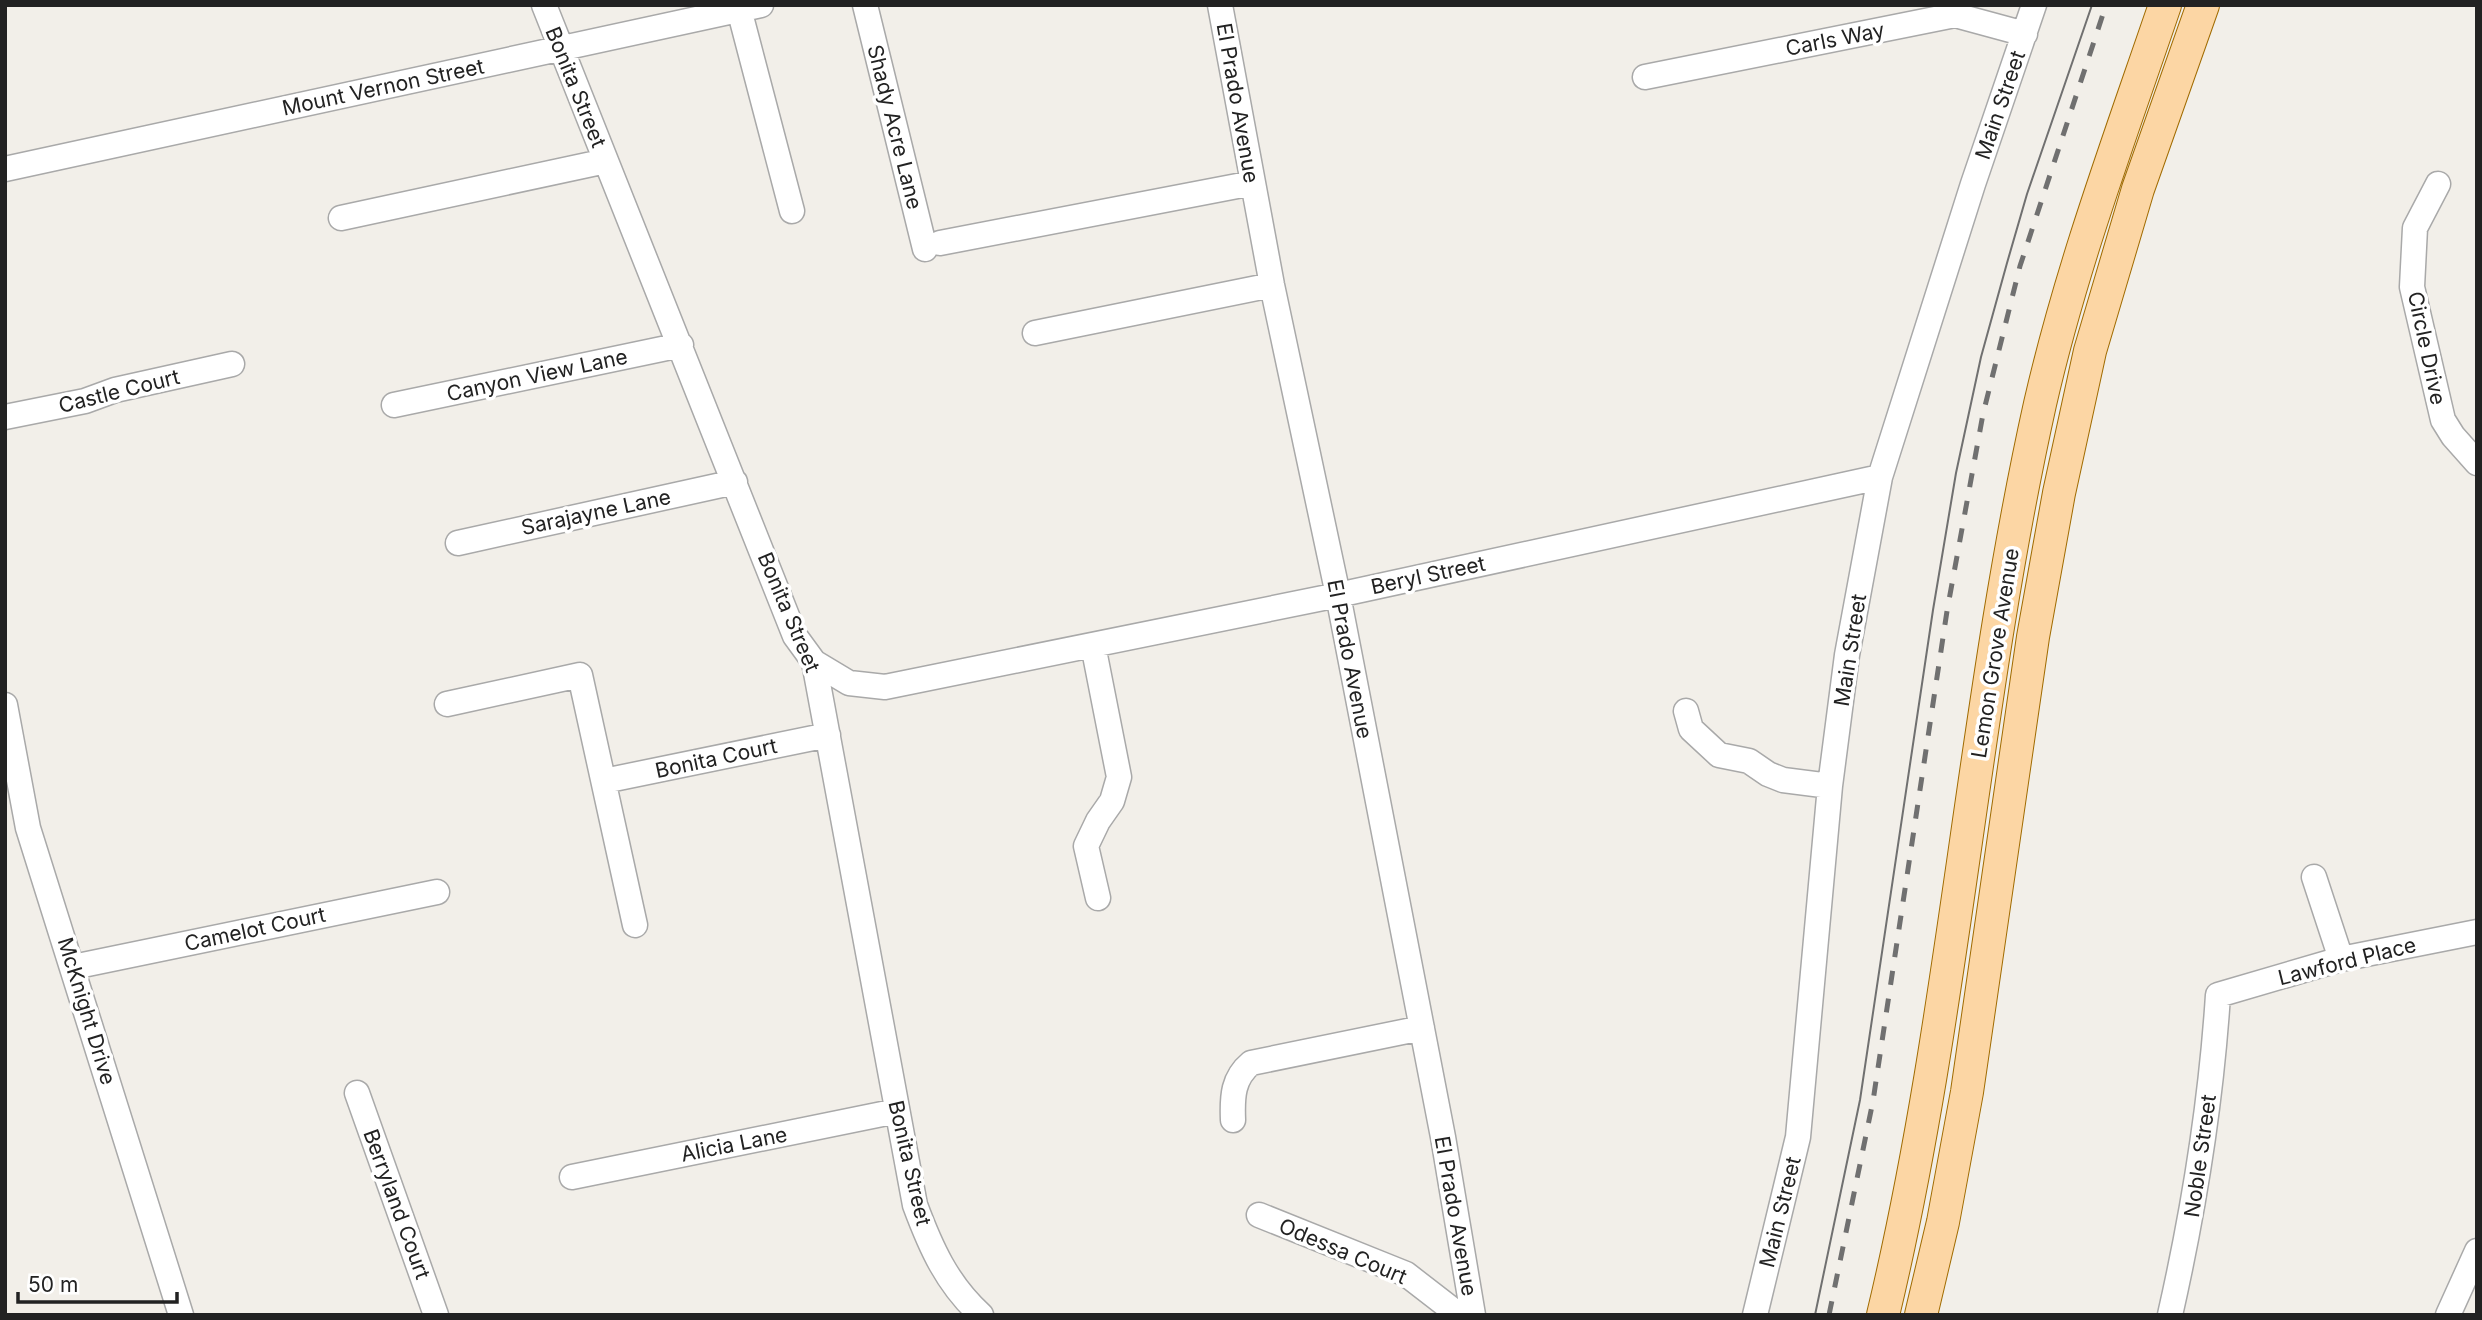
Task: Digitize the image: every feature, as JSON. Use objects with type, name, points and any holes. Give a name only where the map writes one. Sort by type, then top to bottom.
[{"type":"main road","name":"Lemon Grove Avenue","points":[[1882,1315],[1902,1235],[1923,1128],[1982,734],[2017,518],[2040,404],[2071,281],[2165,5]]},
{"type":"main road","name":"Lemon Grove Avenue","points":[[1921,1315],[1943,1222],[1967,1093],[2033,637],[2059,493],[2090,351],[2138,189],[2203,5]]},
{"type":"main road","points":[[1982,734],[2019,737]]},
{"type":"street","name":"Bonita Street","points":[[544,5],[796,636],[814,662],[915,1205],[930,1247],[961,1297],[981,1315]]},
{"type":"street","name":"Shady Acre Lane","points":[[865,5],[932,246],[1253,183]]},
{"type":"street","name":"El Prado Avenue","points":[[1220,5],[1272,285],[1338,595],[1422,1028],[1473,1315]]},
{"type":"street","name":"Main Street","points":[[1755,1315],[1798,1137],[1830,786],[1847,655],[1880,477],[1973,184],[2034,5]]},
{"type":"street","name":"Mount Vernon Street","points":[[5,169],[751,7]]},
{"type":"street","points":[[751,7],[792,211]]},
{"type":"street","name":"Carls Way","points":[[1645,77],[1955,15],[2025,34]]},
{"type":"street","points":[[341,218],[606,162]]},
{"type":"street","name":"Circle Drive","points":[[2438,184],[2415,228],[2412,287],[2443,420],[2452,436],[2477,463]]},
{"type":"street","points":[[1035,333],[1272,285]]},
{"type":"street","name":"Canyon View Lane","points":[[394,405],[681,345]]},
{"type":"street","name":"Castle Court","points":[[5,417],[85,401],[115,390],[232,364]]},
{"type":"street","name":"Beryl Street","points":[[814,662],[849,683],[885,687],[1338,595],[1880,477]]},
{"type":"street","name":"Sarajayne Lane","points":[[458,542],[735,482]]},
{"type":"street","points":[[1093,645],[1119,777],[1112,801],[1097,821],[1086,846],[1098,898]]},
{"type":"street","points":[[447,704],[580,675],[635,925]]},
{"type":"street","name":"McKnight Drive","points":[[5,705],[28,828],[181,1315]]},
{"type":"street","points":[[1686,711],[1691,729],[1719,755],[1749,761],[1783,780],[1830,786]]},
{"type":"street","name":"Bonita Court","points":[[604,781],[828,735]]},
{"type":"street","points":[[2314,877],[2341,959]]},
{"type":"street","name":"Camelot Court","points":[[73,967],[437,892]]},
{"type":"street","name":"Lawford Place","points":[[2218,995],[2341,959],[2477,932]]},
{"type":"street","name":"Noble Street","points":[[2170,1315],[2189,1232],[2213,1062],[2218,995]]},
{"type":"street","points":[[1233,1119],[1232,1094],[1240,1072],[1251,1063],[1422,1028]]},
{"type":"street","name":"Berryland Court","points":[[357,1093],[436,1315]]},
{"type":"street","name":"Alicia Lane","points":[[572,1177],[897,1111]]},
{"type":"street","name":"Odessa Court","points":[[1259,1215],[1406,1274],[1459,1315]]},
{"type":"street","points":[[2448,1315],[2477,1251]]},
{"type":"tram line","points":[[1815,1315],[1860,1100],[1956,473],[1981,357],[2027,194],[2092,5]]},
{"type":"railway","points":[[1829,1315],[1873,1101],[1947,611],[1983,414],[2020,266],[2106,5]]}]
